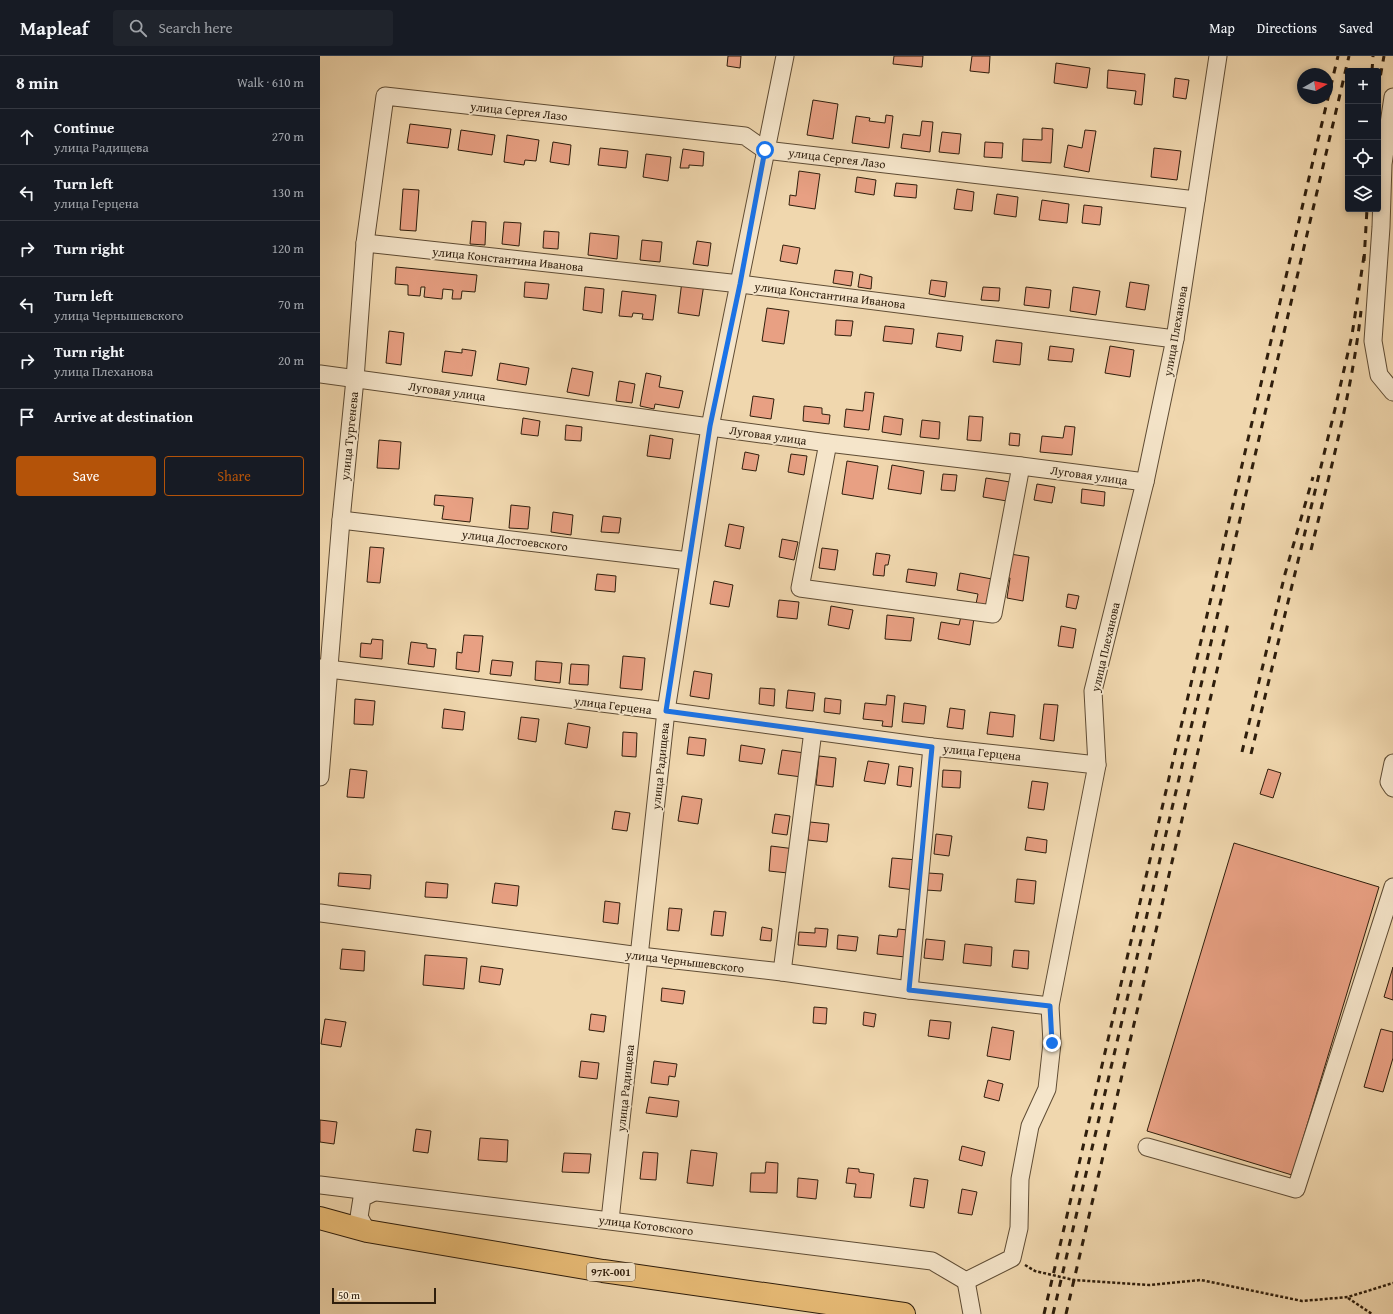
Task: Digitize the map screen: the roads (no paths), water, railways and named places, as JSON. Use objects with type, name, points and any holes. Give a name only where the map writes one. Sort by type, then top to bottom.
[{"type":"main road","name":"97К-001","points":[[320,1218],[367,1230],[603,1271],[904,1314]]},
{"type":"street","name":"улица Радищева","points":[[610,1220],[666,711],[710,426],[785,56]]},
{"type":"street","name":"улица Плеханова","points":[[966,1282],[1012,1258],[1019,1228],[1020,1179],[1030,1126],[1047,1089],[1052,1043],[1050,1006],[1097,765],[1093,691],[1145,482],[1175,339],[1218,56]]},
{"type":"street","name":"улица Сергея Лазо","points":[[385,96],[746,136],[765,150],[1196,200]]},
{"type":"street","name":"улица Тургенева","points":[[320,778],[325,668],[355,379],[365,243],[385,96]]},
{"type":"street","points":[[1393,97],[1383,164],[1381,227],[1373,341],[1379,375],[1393,392]]},
{"type":"street","name":"улица Константина Иванова","points":[[365,243],[740,284],[1175,339]]},
{"type":"street","name":"Луговая улица","points":[[320,374],[828,443],[1145,482]]},
{"type":"street","points":[[828,443],[800,588],[993,614],[1022,466]]},
{"type":"street","name":"улица Достоевского","points":[[341,520],[689,561]]},
{"type":"street","name":"улица Герцена","points":[[325,668],[666,711],[932,747],[1097,765]]},
{"type":"street","points":[[782,972],[813,731]]},
{"type":"street","points":[[909,990],[932,747]]},
{"type":"street","points":[[1393,763],[1389,782],[1393,788]]},
{"type":"street","points":[[1146,1147],[1296,1189],[1393,887]]},
{"type":"street","name":"улица Чернышевского","points":[[320,913],[640,956],[782,972],[909,990],[1050,1006]]},
{"type":"street","name":"улица Котовского","points":[[320,1185],[932,1261],[966,1282]]},
{"type":"street","points":[[367,1230],[359,1217],[362,1198],[374,1192]]},
{"type":"street","points":[[966,1282],[972,1314]]},
{"type":"railway","points":[[1044,1314],[1338,56]]},
{"type":"railway","points":[[1053,1314],[1349,56]]},
{"type":"railway","points":[[1372,68],[1373,56]]},
{"type":"railway","points":[[1381,72],[1384,56]]},
{"type":"railway","points":[[1364,261],[1367,212]]},
{"type":"railway","points":[[1251,754],[1352,335],[1364,256]]},
{"type":"railway","points":[[1311,550],[1346,401],[1361,311]]},
{"type":"railway","points":[[1242,752],[1285,574],[1313,477]]},
{"type":"railway","points":[[1066,1314],[1229,619]]}]
